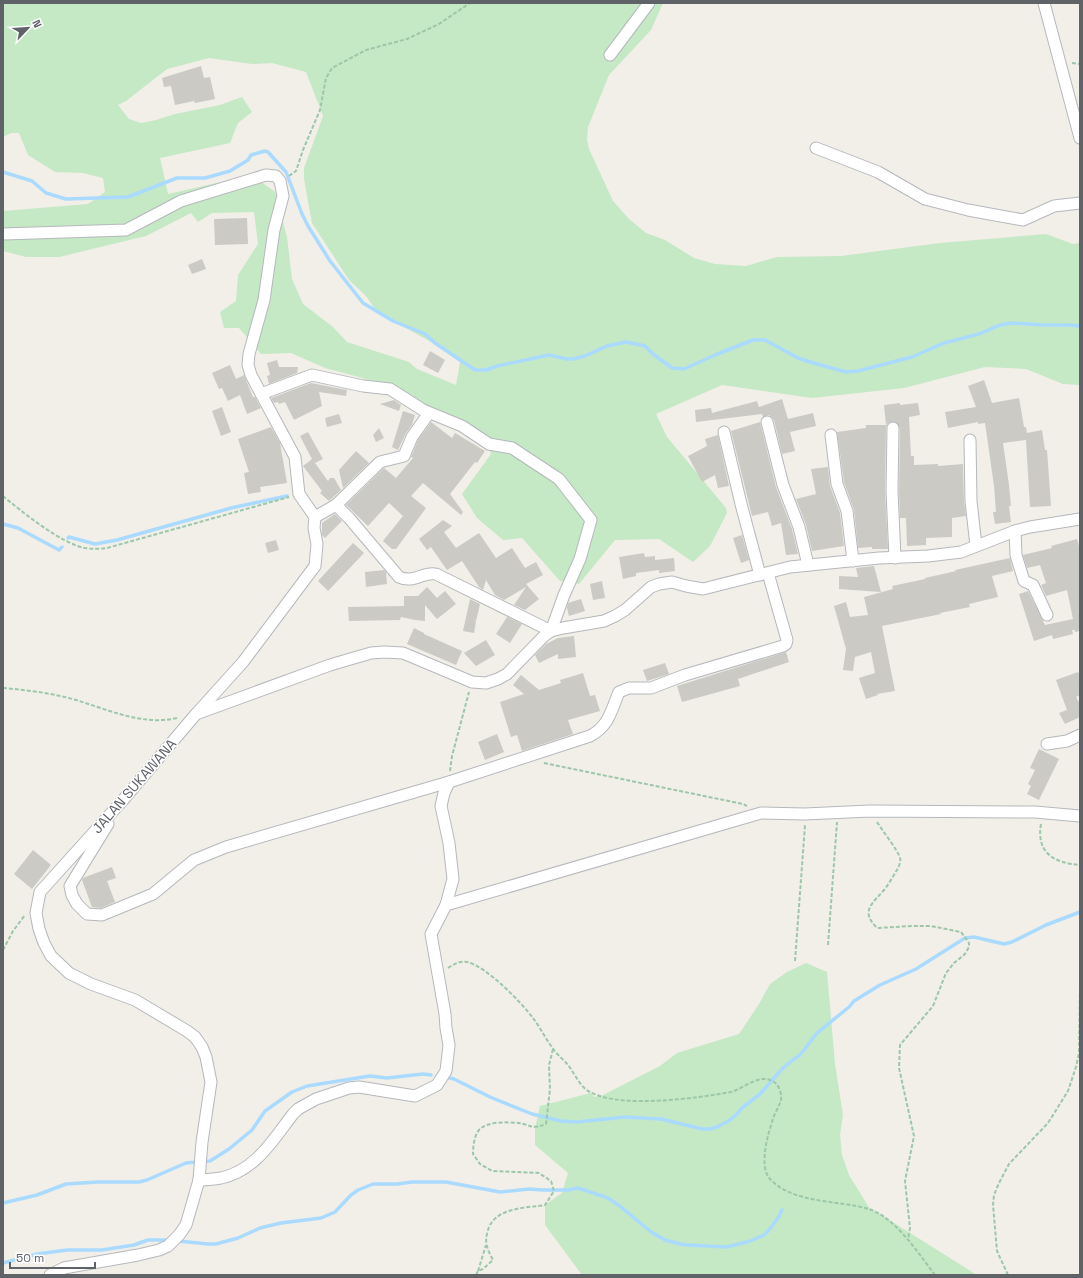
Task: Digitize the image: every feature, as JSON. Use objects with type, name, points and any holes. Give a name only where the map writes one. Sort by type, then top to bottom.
[{"type":"street","points":[[610,55],[649,3]]},
{"type":"street","points":[[1044,3],[1080,138]]},
{"type":"street","points":[[816,148],[878,172],[925,200],[968,210],[1023,220],[1054,206],[1080,203]]},
{"type":"street","points":[[3,234],[126,230],[181,201],[266,175],[276,176],[280,181],[283,196],[274,230],[264,300],[248,365],[251,375],[295,457],[299,494],[315,518],[314,528],[317,550],[315,566],[243,662],[196,714]]},
{"type":"street","points":[[261,394],[312,375],[363,386],[390,389],[423,410],[462,426],[489,444],[512,448],[559,479],[591,520],[580,559],[564,595],[551,631],[436,574],[431,573],[410,579],[399,577],[349,518],[336,505]]},
{"type":"street","points":[[315,518],[336,505],[380,462],[404,456],[412,437],[430,413]]},
{"type":"street","points":[[768,422],[783,485],[799,527],[808,565]]},
{"type":"street","points":[[893,428],[892,491],[895,558]]},
{"type":"street","points":[[123,800],[70,886],[77,904],[87,914],[102,915],[153,894],[194,860],[226,847],[449,782],[590,736],[598,732],[606,724],[619,692],[628,688],[651,688],[685,675],[783,646],[786,644],[786,640],[740,504],[724,432]]},
{"type":"street","points":[[831,435],[837,484],[847,511],[853,561]]},
{"type":"street","points":[[970,440],[971,501],[976,546]]},
{"type":"street","name":"JALAN SUKAWANA","points":[[50,1275],[64,1268],[138,1255],[160,1250],[168,1246],[186,1225],[199,1180],[202,1142],[211,1082],[206,1057],[202,1046],[195,1037],[187,1031],[135,1000],[91,984],[70,973],[51,956],[39,929],[36,913],[40,892],[123,800],[196,714],[330,665],[371,653],[403,653],[472,682],[486,683],[507,674],[544,636],[551,631],[610,619],[625,610],[651,587],[659,584],[672,582],[704,589],[790,567],[962,552],[1015,531],[1030,527],[1079,522]]},
{"type":"street","points":[[1015,531],[1016,555],[1024,581],[1032,585],[1047,615]]},
{"type":"street","points":[[1047,744],[1066,741],[1080,735]]},
{"type":"street","points":[[199,1180],[221,1178],[246,1168],[259,1158],[293,1114],[316,1099],[349,1088],[359,1087],[415,1096],[437,1084],[446,1071],[449,1045],[431,934],[446,904],[453,879],[449,843],[441,806],[444,793],[449,782]]},
{"type":"street","points":[[446,904],[761,813],[805,814],[870,811],[1043,813],[1080,816]]},
{"type":"path","points":[[280,181],[296,171],[320,110],[326,78],[332,68],[366,50],[407,39],[439,24],[470,3]]},
{"type":"path","points":[[3,496],[22,511],[70,543],[84,548],[93,549],[114,546],[299,494]]},
{"type":"path","points":[[449,782],[452,756],[472,682]]},
{"type":"path","points":[[3,688],[27,690],[74,700],[130,718],[167,720],[196,714]]},
{"type":"path","points":[[522,759],[743,804],[761,813]]},
{"type":"path","points":[[870,811],[896,849],[900,856],[901,862],[884,890],[872,901],[868,909],[871,922],[877,928],[931,926],[961,932],[969,943],[966,954],[954,963],[946,974],[933,1006],[900,1045],[899,1068],[914,1136],[905,1181],[910,1228],[908,1239]]},
{"type":"path","points":[[828,945],[838,813]]},
{"type":"path","points":[[1043,813],[1040,833],[1041,843],[1044,849],[1058,861],[1080,865]]},
{"type":"path","points":[[795,961],[805,814]]},
{"type":"path","points":[[3,950],[13,931],[28,910]]},
{"type":"path","points":[[447,969],[456,963],[468,962],[483,970],[511,993],[534,1018],[553,1049],[568,1064],[590,1093],[626,1102],[672,1100],[733,1091],[765,1079],[774,1082],[781,1091],[781,1098],[772,1122],[764,1157],[769,1179],[783,1189],[810,1199],[870,1210],[883,1216],[908,1239],[935,1275]]},
{"type":"path","points":[[1008,1275],[996,1251],[993,1205],[994,1195],[1009,1164],[1048,1123],[1068,1091],[1076,1068],[1079,1053],[1080,989]]},
{"type":"path","points":[[476,1275],[486,1245],[487,1233],[491,1222],[510,1210],[546,1205],[554,1191],[550,1181],[539,1173],[492,1170],[480,1164],[473,1154],[474,1142],[479,1130],[490,1124],[520,1123],[535,1128],[546,1124],[550,1089],[549,1065],[553,1049]]},
{"type":"path","points":[[478,1271],[483,1269],[493,1260],[486,1245]]},
{"type":"green space","points":[[3,3],[663,3],[651,30],[609,75],[588,127],[587,139],[589,149],[613,201],[629,219],[646,233],[665,240],[694,258],[715,264],[746,266],[777,257],[841,256],[940,243],[1046,234],[1073,244],[1080,243],[1080,385],[1063,384],[1026,369],[985,367],[904,388],[812,398],[722,385],[656,414],[667,437],[726,508],[727,513],[710,546],[693,562],[659,539],[615,540],[579,584],[560,581],[522,538],[503,540],[477,518],[462,494],[491,454],[485,437],[423,406],[412,395],[366,379],[325,368],[291,353],[261,354],[239,328],[224,328],[220,312],[236,301],[238,275],[258,244],[254,212],[212,213],[198,222],[191,213],[146,236],[59,257],[26,257],[3,251],[3,211],[88,204],[105,192],[103,178],[83,173],[55,172],[28,155],[19,133],[11,133],[3,137]],"holes":[[[209,58],[252,64],[272,63],[306,72],[323,116],[304,168],[304,179],[312,223],[349,280],[366,296],[377,312],[431,342],[460,362],[456,385],[417,369],[409,362],[347,342],[333,327],[303,304],[292,279],[287,237],[275,192],[264,184],[248,176],[168,194],[160,158],[230,143],[238,123],[252,112],[242,97],[220,105],[175,114],[141,123],[129,119],[118,105],[126,101],[167,69]]]},
{"type":"green space","points":[[806,963],[827,972],[835,1064],[843,1115],[840,1135],[842,1155],[849,1175],[870,1209],[977,1275],[582,1275],[545,1225],[545,1205],[562,1193],[568,1173],[535,1145],[535,1128],[540,1106],[591,1093],[594,1097],[601,1096],[660,1066],[677,1053],[739,1034],[770,984],[787,972]]},
{"type":"building","points":[[201,66],[204,78],[210,77],[215,99],[175,105],[171,86],[164,87],[162,78]]},
{"type":"building","points":[[247,218],[248,244],[215,245],[214,219]]},
{"type":"building","points":[[202,259],[206,269],[192,274],[188,265]]},
{"type":"building","points":[[430,351],[445,360],[438,373],[423,365]]},
{"type":"building","points":[[277,360],[279,367],[298,367],[297,373],[269,384],[267,376],[270,375],[267,363]]},
{"type":"building","points":[[230,365],[236,379],[244,375],[253,397],[255,397],[261,408],[247,414],[240,395],[228,401],[222,388],[219,389],[212,373]]},
{"type":"building","points":[[984,380],[992,403],[1019,398],[1024,427],[1026,427],[1027,433],[1042,430],[1045,450],[1047,450],[1051,506],[1030,507],[1026,440],[1003,443],[1009,485],[1011,522],[995,524],[993,512],[996,512],[994,486],[985,423],[978,424],[978,422],[948,428],[945,412],[976,407],[968,386]]},
{"type":"building","points":[[311,383],[347,390],[346,396],[319,392],[322,406],[294,420],[285,402],[279,404],[278,402],[274,403],[271,398]]},
{"type":"building","points":[[782,399],[788,419],[813,413],[816,426],[790,432],[795,451],[782,454],[774,420],[769,415],[763,417],[762,414],[696,422],[695,410],[711,408],[712,413],[757,401],[759,407]]},
{"type":"building","points":[[394,400],[401,405],[399,411],[380,404]]},
{"type":"building","points":[[900,403],[900,405],[918,403],[920,415],[909,417],[911,456],[914,456],[914,465],[938,464],[938,466],[963,464],[966,516],[952,518],[952,537],[926,538],[926,545],[907,546],[906,518],[900,518],[900,428],[896,422],[890,422],[887,424],[886,428],[885,491],[888,549],[872,549],[872,547],[858,548],[854,510],[844,482],[837,432],[866,428],[866,425],[886,425],[884,405]]},
{"type":"building","points":[[222,407],[231,432],[221,436],[212,411]]},
{"type":"building","points":[[403,411],[415,415],[412,425],[406,433],[398,450],[392,447]]},
{"type":"building","points":[[339,414],[342,423],[327,427],[325,418]]},
{"type":"building","points":[[431,422],[452,438],[455,433],[485,451],[477,463],[475,462],[450,494],[463,512],[461,515],[423,483],[411,496],[426,508],[396,549],[392,549],[383,541],[403,516],[389,503],[368,526],[346,505],[384,468],[396,478],[413,458],[411,457],[418,440]]},
{"type":"building","points":[[760,422],[776,487],[792,529],[798,554],[786,555],[781,523],[772,526],[768,512],[752,516],[731,431]]},
{"type":"building","points":[[271,427],[280,443],[287,483],[260,487],[261,492],[248,494],[244,473],[249,472],[238,439]]},
{"type":"building","points":[[379,428],[384,438],[376,442],[373,435]]},
{"type":"building","points":[[308,432],[323,459],[315,463],[328,481],[330,478],[334,478],[341,490],[329,501],[320,493],[322,491],[303,466],[312,459],[300,436]]},
{"type":"building","points":[[718,435],[729,486],[718,488],[715,475],[702,482],[688,456],[707,446],[705,439]]},
{"type":"building","points":[[356,451],[369,463],[343,488],[339,470]]},
{"type":"building","points":[[828,467],[830,486],[840,513],[844,546],[812,551],[806,525],[796,499],[816,494],[811,469]]},
{"type":"building","points":[[335,514],[342,521],[325,538],[322,535],[322,523]]},
{"type":"building","points":[[443,520],[452,526],[444,532],[456,548],[479,533],[496,558],[512,548],[525,568],[536,562],[543,575],[526,584],[539,599],[525,610],[514,605],[526,587],[504,600],[495,595],[486,580],[483,590],[479,587],[462,561],[447,570],[431,547],[427,550],[419,539]]},
{"type":"building","points":[[742,535],[749,560],[741,563],[733,538]]},
{"type":"building","points":[[1077,539],[1080,549],[1080,631],[1075,632],[1075,630],[1072,630],[1073,634],[1053,639],[1052,635],[1034,641],[1019,594],[1028,591],[1045,625],[1073,619],[1067,590],[1046,596],[1041,585],[1046,583],[1040,565],[1027,568],[1023,555],[1052,548],[1051,546]]},
{"type":"building","points":[[276,540],[279,550],[268,553],[265,543]]},
{"type":"building","points":[[353,543],[364,553],[328,591],[318,581]]},
{"type":"building","points":[[644,553],[645,557],[655,556],[655,560],[674,558],[675,571],[659,573],[659,570],[636,573],[636,576],[623,579],[619,557]]},
{"type":"building","points":[[1010,558],[1013,571],[992,576],[998,597],[969,604],[970,607],[882,626],[895,691],[877,694],[878,695],[866,699],[859,678],[875,673],[871,652],[855,657],[853,671],[843,670],[846,649],[834,606],[846,602],[850,617],[868,615],[864,597],[893,589],[892,586]]},
{"type":"building","points":[[874,566],[881,592],[839,589],[839,576],[858,577],[856,568]]},
{"type":"building","points":[[384,570],[386,572],[387,584],[366,587],[365,572]]},
{"type":"building","points":[[602,581],[605,598],[593,600],[590,584]]},
{"type":"building","points":[[427,587],[437,598],[445,591],[456,604],[437,619],[425,605],[425,621],[401,617],[400,620],[349,621],[348,607],[404,606],[404,596],[418,596]]},
{"type":"building","points":[[470,599],[480,604],[476,621],[474,619],[476,622],[474,633],[463,631]]},
{"type":"building","points":[[581,599],[585,611],[569,616],[567,608],[568,603]]},
{"type":"building","points":[[507,617],[522,624],[510,643],[496,634]]},
{"type":"building","points":[[414,628],[462,651],[456,665],[407,644]]},
{"type":"building","points":[[574,636],[576,657],[558,659],[558,654],[539,663],[535,655],[546,644],[558,638]]},
{"type":"building","points":[[486,640],[495,655],[476,666],[464,653]]},
{"type":"building","points":[[786,652],[789,662],[738,679],[740,686],[682,702],[677,686]]},
{"type":"building","points":[[665,663],[669,674],[647,681],[643,670]]},
{"type":"building","points":[[1078,672],[1080,677],[1080,695],[1076,697],[1080,704],[1080,717],[1065,724],[1059,713],[1067,710],[1056,680]]},
{"type":"building","points":[[583,673],[590,696],[595,695],[600,711],[568,720],[573,734],[522,751],[517,735],[511,737],[500,702],[524,694],[513,685],[521,675],[539,690],[561,683],[560,680]]},
{"type":"building","points":[[497,734],[504,752],[485,760],[478,742]]},
{"type":"building","points":[[1039,749],[1059,759],[1039,800],[1027,794],[1031,786],[1028,784],[1035,770],[1030,768]]},
{"type":"building","points":[[33,850],[51,865],[32,889],[14,874]]},
{"type":"building","points":[[112,867],[116,878],[107,881],[115,902],[101,908],[92,907],[82,880],[83,878]]},
{"type":"waterway","points":[[3,172],[32,181],[46,193],[66,199],[128,197],[177,178],[205,178],[230,171],[248,160],[251,155],[265,151],[268,152],[286,172],[302,214],[330,261],[363,303],[393,321],[425,334],[435,343],[475,370],[486,370],[497,366],[549,355],[573,359],[585,356],[607,346],[626,342],[645,346],[672,368],[684,369],[753,340],[765,340],[798,358],[846,372],[858,371],[912,357],[944,343],[979,334],[1000,325],[1011,323],[1080,326]]},
{"type":"waterway","points":[[68,538],[95,544],[117,540],[231,508],[287,496]]},
{"type":"waterway","points":[[3,524],[18,528],[59,550],[62,547]]},
{"type":"waterway","points":[[446,1077],[454,1079],[490,1097],[532,1114],[561,1121],[577,1122],[625,1117],[661,1119],[702,1129],[710,1129],[730,1120],[742,1108],[760,1094],[782,1069],[800,1055],[817,1033],[849,1007],[854,1001],[880,985],[916,969],[965,938],[974,937],[1004,944],[1012,942],[1046,925],[1080,912]]},
{"type":"waterway","points":[[3,1203],[37,1195],[66,1184],[139,1182],[186,1163],[210,1161],[229,1149],[252,1130],[265,1111],[292,1092],[307,1086],[370,1076],[387,1078],[423,1074],[431,1075]]},
{"type":"waterway","points":[[178,1241],[216,1244],[238,1238],[260,1228],[281,1223],[321,1218],[335,1212],[351,1195],[358,1190],[373,1184],[446,1182],[500,1192],[529,1189],[568,1190],[578,1188],[608,1198],[651,1232],[665,1240],[688,1245],[727,1247],[750,1241],[764,1235],[778,1218],[782,1210]]},
{"type":"waterway","points":[[3,1263],[37,1254],[67,1250],[102,1250],[134,1245],[148,1240],[169,1240]]}]
